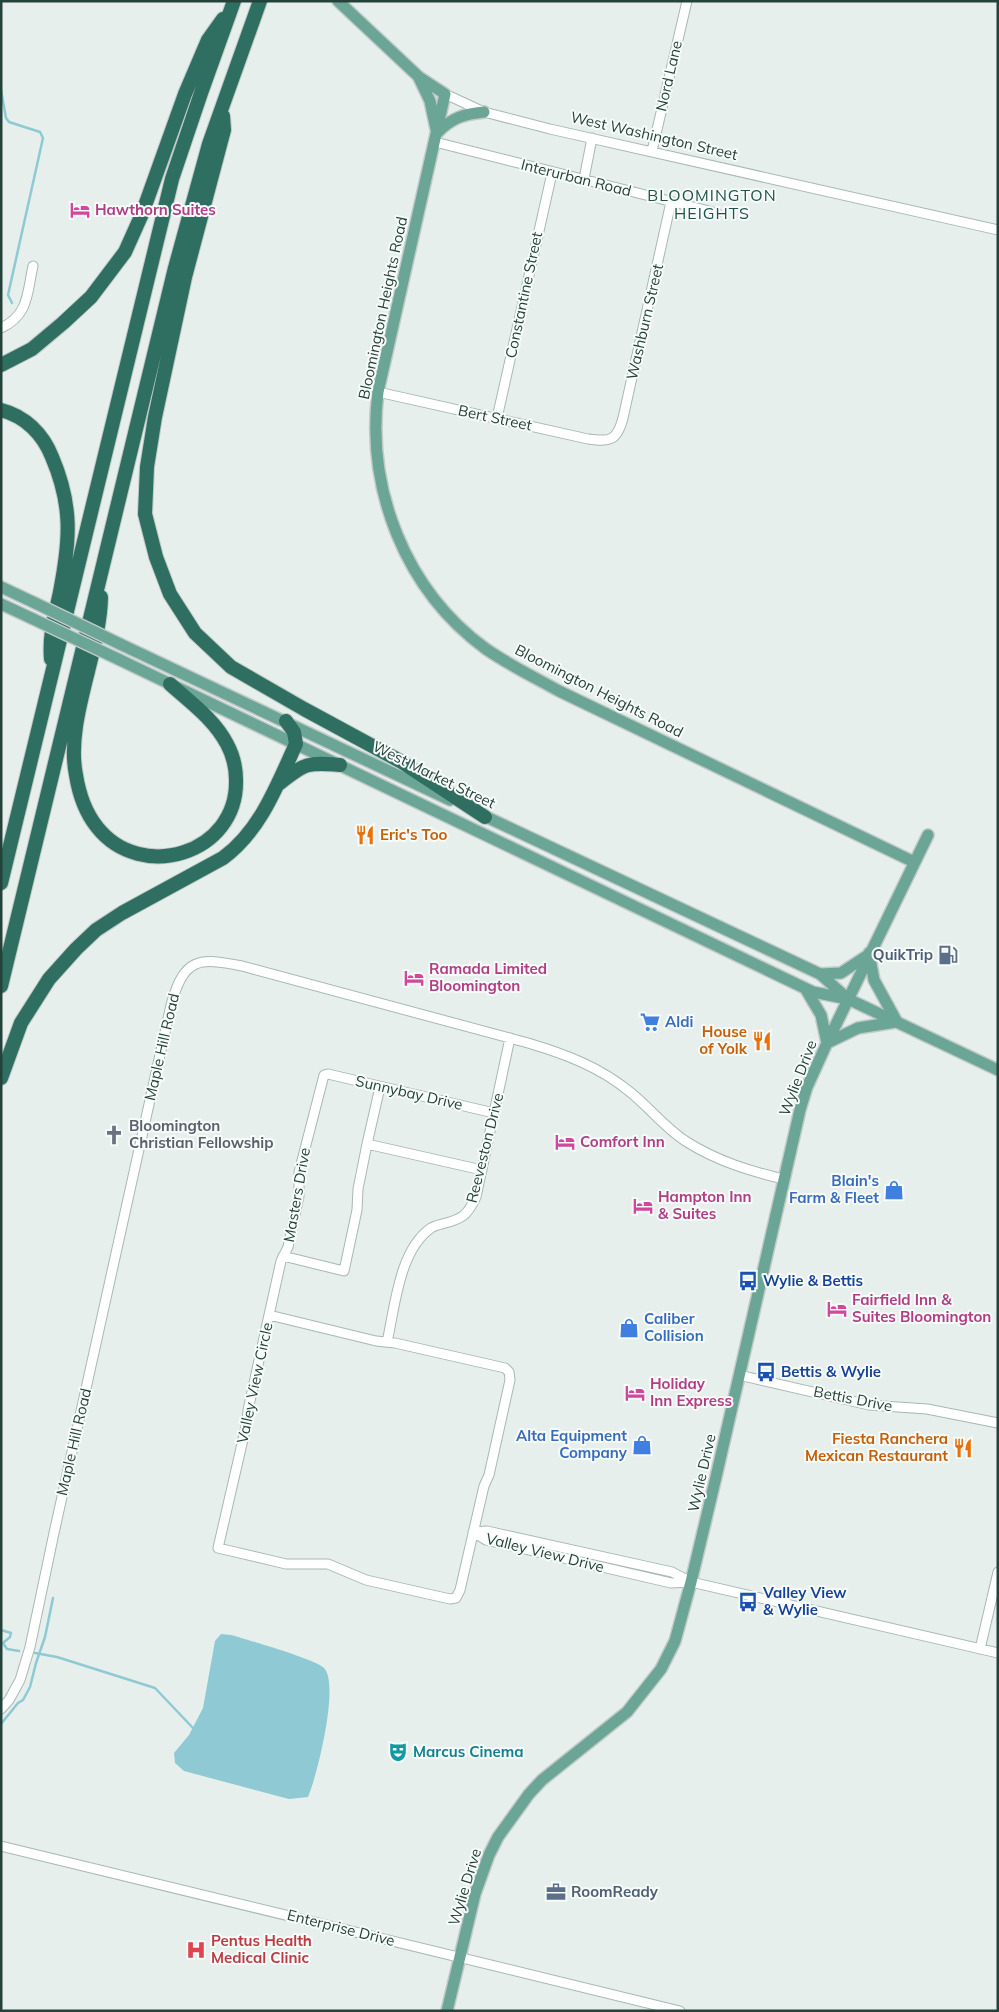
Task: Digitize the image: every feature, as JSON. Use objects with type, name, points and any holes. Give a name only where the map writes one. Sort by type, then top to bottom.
[{"type":"highway","points":[[1,986],[175,268],[197,185],[222,105],[260,1]]},
{"type":"highway","points":[[1,365],[32,349],[63,323],[91,297],[125,252],[142,214],[182,103],[208,40],[233,4]]},
{"type":"highway","points":[[1,883],[172,179],[233,4]]},
{"type":"highway","points":[[222,105],[224,130],[185,277],[155,417],[147,467],[145,514],[156,557],[170,594],[195,633],[231,667],[304,710],[400,761],[485,817]]},
{"type":"highway","points":[[1,410],[11,412],[26,422],[46,444],[60,477],[64,493],[69,538],[49,641],[52,671]]},
{"type":"highway","points":[[102,572],[101,617],[75,730],[75,773],[83,804],[98,828],[121,847],[138,854],[166,856],[194,849],[208,840],[224,823],[236,794],[234,762],[228,744],[210,720],[170,684]]},
{"type":"highway","points":[[1,1078],[21,1023],[49,979],[76,949],[96,930],[122,913],[212,866],[234,850],[252,831],[262,817],[296,744],[294,732],[286,721]]},
{"type":"highway","points":[[276,787],[300,767],[310,763],[340,765]]},
{"type":"main road","name":"West Washington Street","points":[[338,1],[419,78],[445,94]]},
{"type":"main road","points":[[419,78],[430,101],[436,137]]},
{"type":"main road","name":"Bloomington Heights Road","points":[[445,94],[378,392],[376,410],[379,476],[392,526],[410,563],[437,603],[474,639],[508,663],[558,690],[914,862]]},
{"type":"main road","points":[[436,137],[446,124],[458,116],[484,112]]},
{"type":"main road","name":"West Market Street","points":[[1,587],[820,974],[848,999]]},
{"type":"main road","name":"West Market Street","points":[[1,604],[813,992],[848,999],[998,1070]]},
{"type":"main road","name":"Wylie Drive","points":[[447,2011],[482,1873],[498,1838],[529,1794],[542,1780],[618,1721],[644,1692],[661,1669],[674,1641],[691,1582],[800,1110],[827,1043],[869,953],[928,835]]},
{"type":"main road","points":[[805,988],[822,1015],[827,1043],[858,1028],[897,1022],[874,980],[869,953],[841,973],[820,974]]},
{"type":"street","name":"Nord Lane","points":[[652,151],[687,1]]},
{"type":"street","name":"West Washington Street","points":[[445,94],[484,112],[998,230]]},
{"type":"street","name":"Interurban Road","points":[[436,137],[552,172],[717,213]]},
{"type":"street","points":[[584,179],[592,138]]},
{"type":"street","name":"Constantine Street","points":[[497,418],[552,172]]},
{"type":"street","name":"Washburn Street","points":[[612,439],[621,428],[671,202]]},
{"type":"street","points":[[1,328],[14,320],[24,308],[33,266]]},
{"type":"street","name":"Bert Street","points":[[378,392],[588,439],[603,441],[612,439]]},
{"type":"street","name":"Maple Hill Road","points":[[1,1709],[9,1700],[20,1680],[30,1647],[169,1013],[176,987],[182,974],[187,969],[198,963],[221,962],[510,1038],[572,1057],[617,1082],[687,1142],[740,1167],[783,1179]]},
{"type":"street","name":"Reeveston Drive","points":[[388,1342],[405,1263],[417,1241],[432,1227],[460,1220],[470,1210],[476,1197],[510,1038]]},
{"type":"street","name":"Sunnybay Drive","points":[[324,1075],[328,1074],[494,1113]]},
{"type":"street","name":"Masters Drive","points":[[269,1315],[283,1256],[288,1247],[299,1196],[299,1172],[324,1075]]},
{"type":"street","points":[[283,1256],[344,1271],[357,1210],[358,1189],[380,1087]]},
{"type":"street","points":[[367,1144],[482,1170]]},
{"type":"street","name":"Valley View Circle","points":[[269,1315],[376,1341],[505,1368],[511,1375],[489,1475],[484,1486],[460,1590],[456,1598],[450,1599],[366,1580],[328,1564],[286,1564],[218,1548],[269,1315]]},
{"type":"street","name":"Bettis Drive","points":[[739,1375],[869,1405],[927,1409],[998,1423]]},
{"type":"street","name":"Valley View Drive","points":[[473,1532],[487,1531],[672,1572],[691,1582],[998,1653]]},
{"type":"street","points":[[980,1649],[998,1572]]},
{"type":"street","name":"Enterprise Drive","points":[[1,1846],[680,2011]]},
{"type":"water","points":[[221,1634],[231,1635],[280,1650],[324,1668],[328,1677],[330,1692],[328,1710],[317,1770],[308,1797],[289,1799],[184,1771],[175,1763],[174,1753],[189,1735],[203,1708],[215,1641]]},
{"type":"waterway","points":[[1,90],[6,118],[9,122],[40,132],[43,138],[8,295],[12,303]]},
{"type":"waterway","points":[[1,1724],[18,1703],[23,1700],[30,1687],[45,1637],[53,1598]]},
{"type":"waterway","points":[[1,1630],[11,1633],[10,1637],[3,1643],[7,1649],[19,1651]]},
{"type":"waterway","points":[[35,1653],[57,1657],[155,1688],[193,1728]]},
{"type":"place","name":"Hawthorn Suites","points":[[80,210]]},
{"type":"place","name":"Eric's Too","points":[[365,835]]},
{"type":"place","name":"QuikTrip","points":[[948,955]]},
{"type":"place","name":"Ramada Limited Bloomington","points":[[414,978]]},
{"type":"place","name":"Aldi","points":[[650,1022]]},
{"type":"place","name":"House of Yolk","points":[[762,1041]]},
{"type":"place","name":"Bloomington Christian Fellowship","points":[[114,1135]]},
{"type":"place","name":"Comfort Inn","points":[[565,1142]]},
{"type":"place","name":"Blain's Farm & Fleet","points":[[894,1190]]},
{"type":"place","name":"Hampton Inn & Suites","points":[[643,1206]]},
{"type":"place","name":"Wylie & Bettis","points":[[748,1281]]},
{"type":"place","name":"Fairfield Inn & Suites Bloomington","points":[[837,1309]]},
{"type":"place","name":"Caliber Collision","points":[[629,1328]]},
{"type":"place","name":"Bettis & Wylie","points":[[766,1372]]},
{"type":"place","name":"Holiday Inn Express","points":[[635,1393]]},
{"type":"place","name":"Alta Equipment Company","points":[[642,1445]]},
{"type":"place","name":"Fiesta Ranchera Mexican Restaurant","points":[[963,1448]]},
{"type":"place","name":"Valley View & Wylie","points":[[748,1602]]},
{"type":"place","name":"Marcus Cinema","points":[[398,1752]]},
{"type":"place","name":"RoomReady","points":[[556,1892]]},
{"type":"place","name":"Pentus Health Medical Clinic","points":[[196,1950]]},
{"type":"district","name":"BLOOMINGTON HEIGHTS","points":[[712,204]]}]
